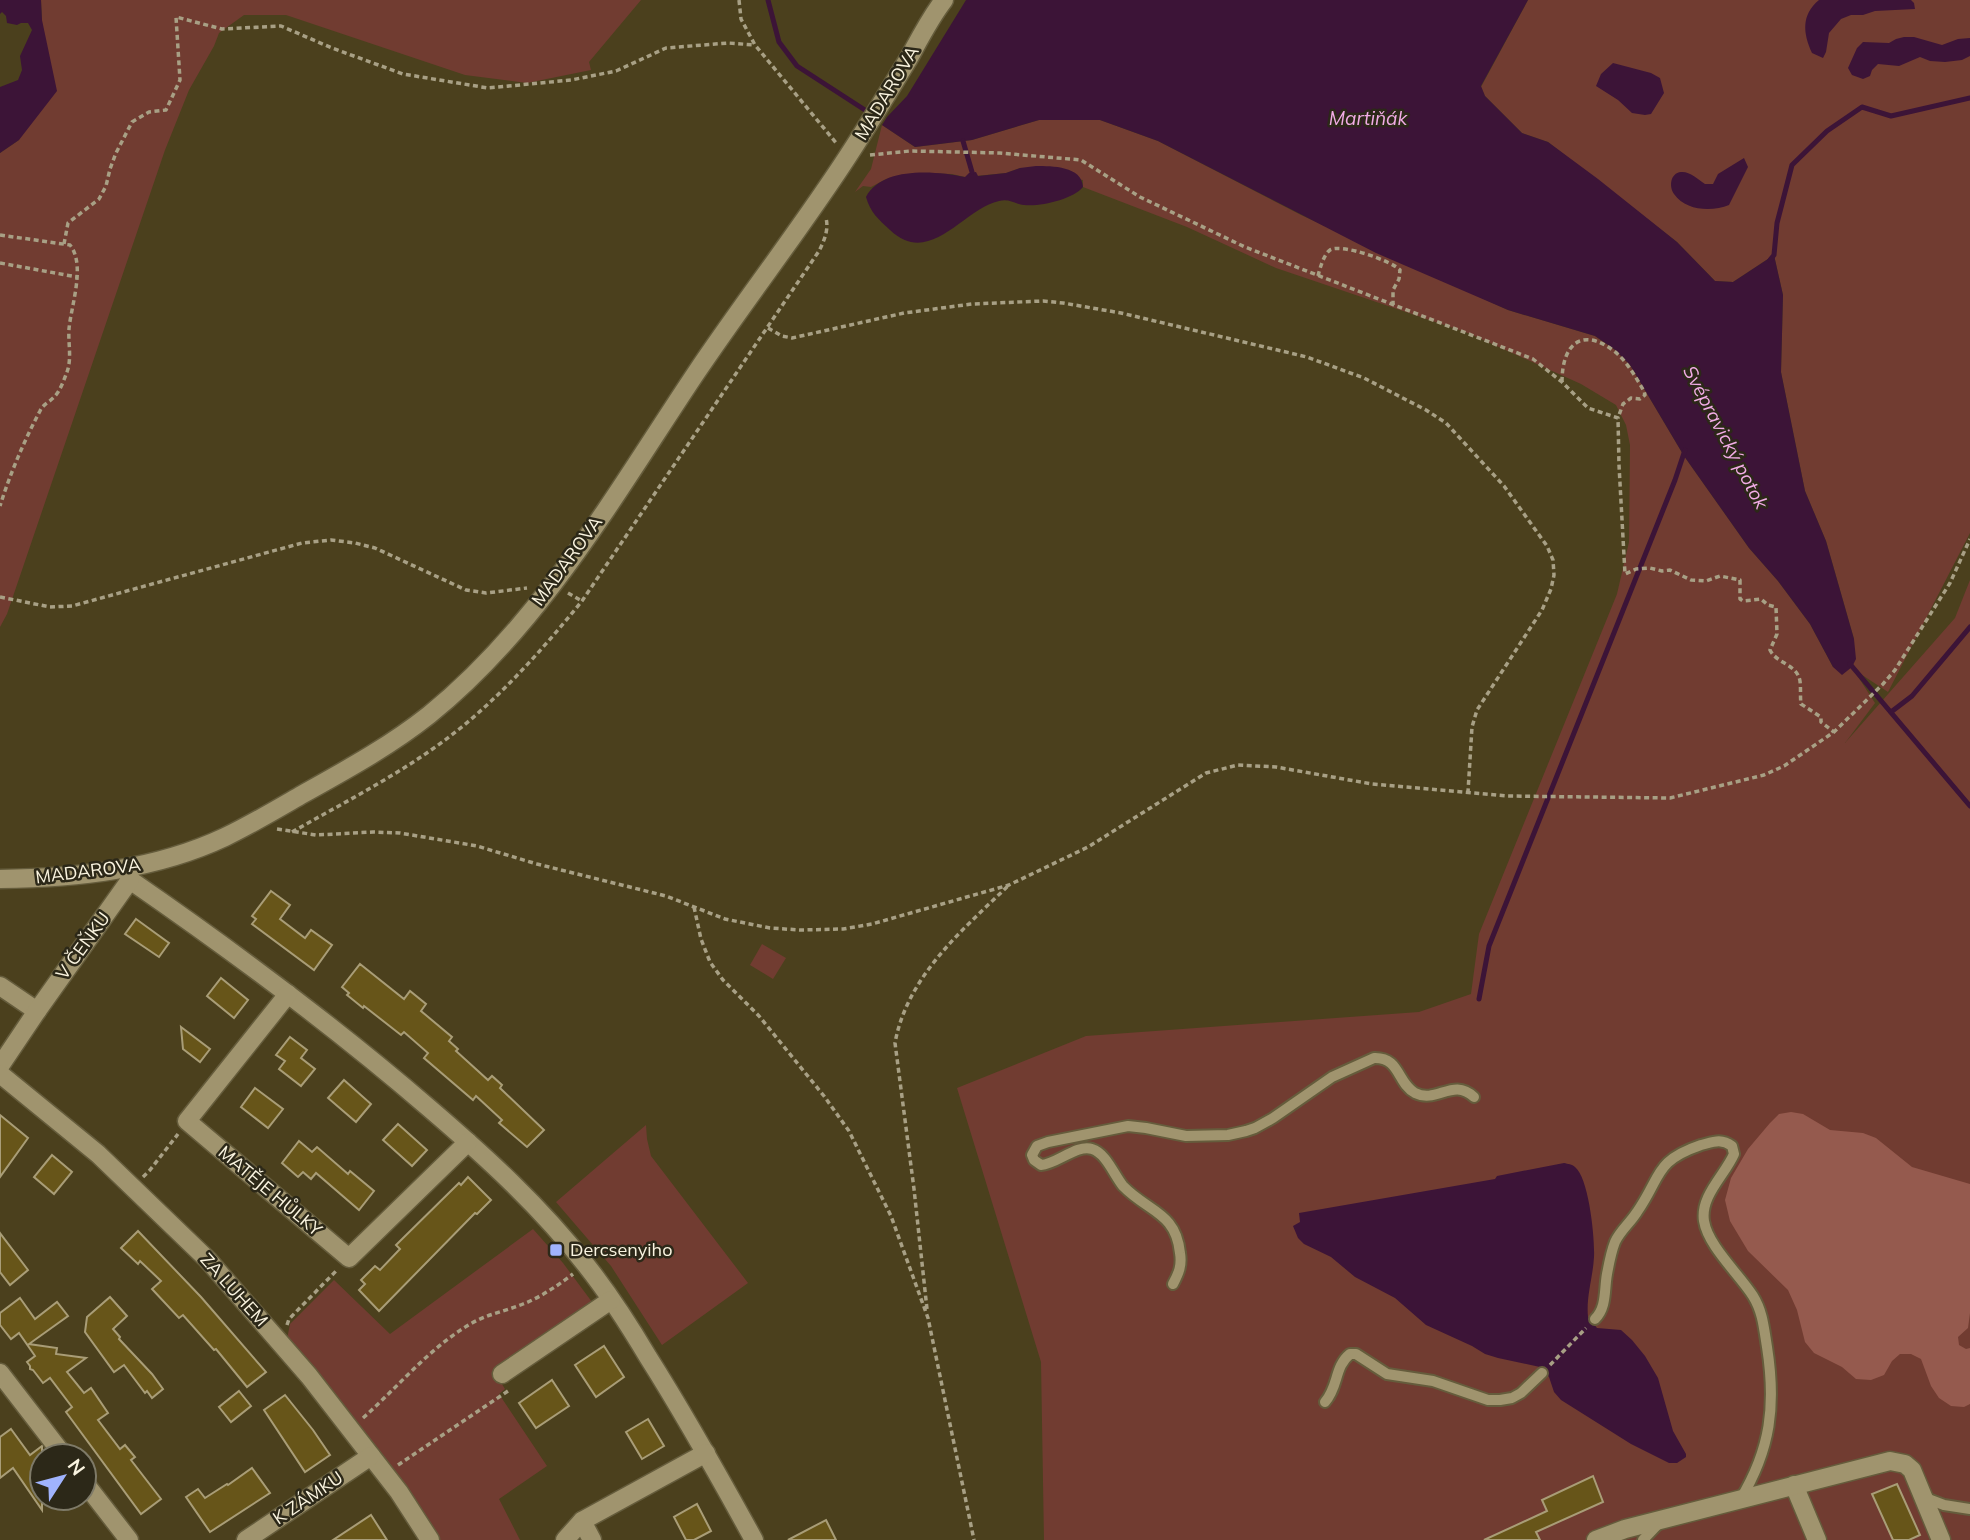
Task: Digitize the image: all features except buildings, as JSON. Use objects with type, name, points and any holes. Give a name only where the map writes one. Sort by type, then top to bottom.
[{"type":"street","name":"MADAROVA","points":[[0,879],[129,875],[223,838],[261,818],[360,761],[430,714],[491,657],[551,585],[587,536],[742,305],[848,157],[944,0]]},
{"type":"street","points":[[129,875],[349,1042],[468,1142],[524,1196],[585,1263],[611,1300],[706,1452],[754,1540]]},
{"type":"street","name":"V ČEŇKU","points":[[0,1066],[129,875]]},
{"type":"street","points":[[0,986],[37,1011]]},
{"type":"street","points":[[187,1121],[288,994]]},
{"type":"street","name":"ZA LUHEM","points":[[0,1074],[98,1154],[208,1260],[281,1342],[350,1429],[430,1540]]},
{"type":"street","name":"MATĚJE HŮLKY","points":[[187,1121],[349,1258]]},
{"type":"street","points":[[349,1258],[468,1142]]},
{"type":"street","points":[[506,1382],[611,1300]]},
{"type":"street","points":[[0,1373],[53,1442]]},
{"type":"street","points":[[565,1540],[582,1521],[706,1452]]},
{"type":"street","name":"K ZÁMKU","points":[[246,1540],[371,1456]]},
{"type":"street","points":[[1596,1540],[1625,1528],[1890,1461],[1905,1464],[1912,1471],[1941,1540]]},
{"type":"street","points":[[1794,1485],[1818,1540]]},
{"type":"street","points":[[98,1500],[129,1540]]},
{"type":"street","points":[[582,1521],[592,1540]]},
{"type":"lane","points":[[1173,1284],[1181,1259],[1177,1235],[1170,1222],[1128,1191],[1102,1156],[1093,1149],[1083,1149],[1041,1165],[1032,1155],[1037,1146],[1128,1126],[1186,1136],[1228,1135],[1246,1131],[1273,1118],[1332,1077],[1374,1058],[1391,1062],[1409,1087],[1419,1094],[1430,1096],[1462,1089],[1474,1097]]},
{"type":"lane","points":[[1595,1319],[1603,1309],[1607,1273],[1618,1237],[1639,1210],[1659,1172],[1667,1162],[1684,1151],[1714,1141],[1727,1142],[1732,1146],[1734,1154],[1706,1200],[1704,1222],[1713,1242],[1758,1304],[1772,1385],[1769,1427],[1763,1451],[1758,1467],[1740,1500]]},
{"type":"lane","points":[[1325,1402],[1334,1391],[1340,1366],[1350,1354],[1356,1354],[1387,1374],[1433,1381],[1500,1401],[1521,1393],[1542,1373]]},
{"type":"lane","points":[[1922,1497],[1970,1510]]},
{"type":"lane","points":[[1643,1540],[1663,1519]]},
{"type":"path","points":[[739,0],[741,19],[755,45],[848,157],[910,151],[1000,153],[1081,160],[1140,197],[1245,247],[1533,359],[1562,382],[1588,408],[1618,418]]},
{"type":"path","points":[[64,244],[68,223],[99,199],[132,122],[149,112],[166,110],[172,101],[180,80],[176,17],[222,29],[281,26],[403,74],[488,88],[571,80],[616,71],[666,48],[728,43],[755,45]]},
{"type":"path","points":[[0,235],[70,245],[77,258],[68,369],[57,395],[41,408],[0,506]]},
{"type":"path","points":[[1318,275],[1333,248],[1355,251],[1395,265],[1400,271],[1393,290],[1393,305]]},
{"type":"path","points":[[0,263],[77,277]]},
{"type":"path","points":[[768,328],[792,338],[904,313],[958,306],[1008,302],[1063,303],[1121,313],[1307,357],[1364,378],[1446,423],[1504,486],[1547,546],[1553,560],[1554,575],[1542,610],[1477,710],[1472,727],[1468,792]]},
{"type":"path","points":[[1562,382],[1566,354],[1578,341],[1588,340],[1614,351],[1644,391],[1645,395],[1640,400],[1631,398],[1623,404],[1618,418],[1625,574],[1636,569],[1650,568],[1662,572],[1670,570],[1691,580],[1706,581],[1720,576],[1732,578],[1740,580],[1740,599],[1743,601],[1761,599],[1776,607],[1777,634],[1770,650],[1774,657],[1795,669],[1800,680],[1801,704],[1821,717],[1821,722],[1834,732]]},
{"type":"path","points":[[261,818],[276,829],[292,832],[316,835],[400,833],[477,846],[666,896],[725,919],[770,928],[800,930],[842,929],[903,916],[1009,885],[1088,847],[1206,772],[1238,765],[1276,767],[1371,784],[1468,792],[1535,797],[1670,798],[1764,775],[1784,766],[1834,732],[1883,684],[1906,653],[1950,583],[1970,539]]},
{"type":"path","points":[[0,597],[50,607],[72,606],[302,543],[331,540],[374,548],[466,590],[486,593],[551,585]]},
{"type":"path","points":[[974,1540],[928,1318],[895,1043],[898,1024],[913,991],[939,956],[1009,885]]},
{"type":"path","points":[[694,907],[701,939],[710,962],[723,981],[759,1016],[849,1131],[891,1216],[928,1318]]},
{"type":"path","points":[[133,1186],[150,1171],[187,1121]]},
{"type":"path","points":[[281,1342],[289,1319],[349,1258]]},
{"type":"path","points":[[350,1429],[455,1335],[487,1316],[548,1292],[585,1263]]},
{"type":"path","points":[[1542,1373],[1595,1319]]},
{"type":"path","points":[[385,1474],[506,1382]]},
{"type":"shaded area","points":[[41,0],[641,0],[589,62],[591,70],[527,83],[465,75],[286,15],[244,15],[219,33],[189,90],[165,150],[7,614],[0,627],[0,153],[19,140],[42,20]]},
{"type":"shaded area","points":[[1528,0],[1970,0],[1970,533],[1888,692],[1853,669],[1875,703],[1845,743],[1955,618],[1970,580],[1970,1540],[1044,1540],[1041,1362],[957,1088],[1086,1036],[1419,1012],[1471,994],[1479,934],[1617,594],[1629,542],[1630,445],[1626,425],[1616,405],[1581,384],[1468,333],[1276,268],[1187,227],[1083,187],[1083,180],[1020,168],[1006,173],[965,177],[914,173],[886,179],[871,187],[863,186],[855,192],[871,169],[882,125],[915,147],[972,140],[1039,120],[1100,120],[1158,141],[1301,215],[1508,310],[1595,336],[1630,365],[1684,456],[1749,548],[1810,624],[1833,667],[1854,639],[1826,541],[1805,491],[1781,372],[1783,295],[1774,255],[1733,282],[1715,281],[1677,242],[1548,142],[1522,133],[1485,96],[1481,87]]},
{"type":"shaded area","points":[[762,944],[786,958],[773,979],[750,965]]},
{"type":"shaded area","points":[[1779,1114],[1803,1114],[1830,1130],[1863,1133],[1876,1138],[1912,1167],[1970,1184],[1970,1313],[1968,1328],[1958,1337],[1959,1345],[1970,1348],[1970,1404],[1964,1407],[1951,1406],[1939,1398],[1931,1386],[1921,1359],[1911,1354],[1900,1354],[1892,1361],[1884,1375],[1871,1380],[1856,1379],[1842,1367],[1814,1353],[1805,1342],[1797,1310],[1788,1290],[1748,1251],[1730,1221],[1725,1200],[1731,1178],[1748,1149],[1770,1123]]},
{"type":"shaded area","points":[[646,1125],[651,1156],[748,1283],[662,1345],[611,1266],[556,1202]]},
{"type":"shaded area","points":[[533,1229],[592,1302],[588,1308],[494,1371],[505,1389],[499,1394],[547,1466],[499,1499],[520,1540],[440,1540],[410,1496],[287,1339],[290,1324],[334,1280],[390,1334]]},
{"type":"water","points":[[0,0],[41,0],[42,20],[57,91],[19,140],[0,153],[0,87],[18,80],[22,70],[20,56],[32,30],[28,23],[7,23],[6,16],[2,12],[0,14]]},
{"type":"water","name":"Martiňák","points":[[966,0],[1528,0],[1481,86],[1485,96],[1522,133],[1548,142],[1677,242],[1715,281],[1733,282],[1774,255],[1783,295],[1781,372],[1805,491],[1826,541],[1854,639],[1856,659],[1852,667],[1842,675],[1833,667],[1810,624],[1749,548],[1684,456],[1630,365],[1614,349],[1595,336],[1508,310],[1376,253],[1158,141],[1100,120],[1039,120],[972,140],[915,147],[882,125],[907,96]]},
{"type":"water","points":[[1819,0],[1911,0],[1915,9],[1875,11],[1841,19],[1829,33],[1823,58],[1812,53],[1805,25],[1809,12]]},
{"type":"water","points":[[1904,37],[1942,45],[1970,38],[1970,56],[1945,62],[1920,57],[1899,66],[1878,64],[1870,76],[1863,79],[1852,75],[1848,68],[1857,48],[1863,42],[1889,43]]},
{"type":"water","points":[[1613,63],[1660,78],[1664,93],[1651,114],[1632,113],[1596,86],[1601,74]]},
{"type":"water","points":[[1744,158],[1748,167],[1729,205],[1715,209],[1692,207],[1679,200],[1672,191],[1671,184],[1677,173],[1687,173],[1705,184],[1713,184],[1718,174]]},
{"type":"water","points":[[1036,166],[1072,171],[1081,180],[1083,187],[1072,195],[1048,203],[1024,205],[999,201],[972,214],[933,240],[919,243],[905,240],[890,230],[872,211],[866,197],[874,187],[897,175],[940,173],[965,177],[969,173],[976,172],[978,176]]},
{"type":"water","points":[[1564,1163],[1574,1166],[1580,1173],[1590,1209],[1594,1257],[1588,1317],[1597,1328],[1621,1330],[1645,1356],[1658,1378],[1673,1431],[1686,1454],[1686,1457],[1677,1463],[1669,1463],[1631,1444],[1561,1400],[1554,1392],[1549,1377],[1540,1367],[1485,1354],[1426,1325],[1395,1298],[1355,1277],[1331,1257],[1304,1244],[1293,1226],[1300,1222],[1299,1213],[1495,1179],[1497,1176]]},
{"type":"waterway","points":[[768,0],[779,42],[797,66],[868,112]]},
{"type":"waterway","points":[[1770,260],[1774,255],[1777,223],[1792,165],[1827,131],[1862,107],[1891,116],[1970,98]]},
{"type":"waterway","points":[[963,141],[972,172]]},
{"type":"waterway","points":[[1479,999],[1489,946],[1685,450]]},
{"type":"waterway","points":[[1891,712],[1912,696],[1970,627]]},
{"type":"waterway","name":"Svépravický potok","points":[[1850,664],[1970,806]]},
{"type":"place","name":"Dercsenyiho","points":[[556,1250]]}]
